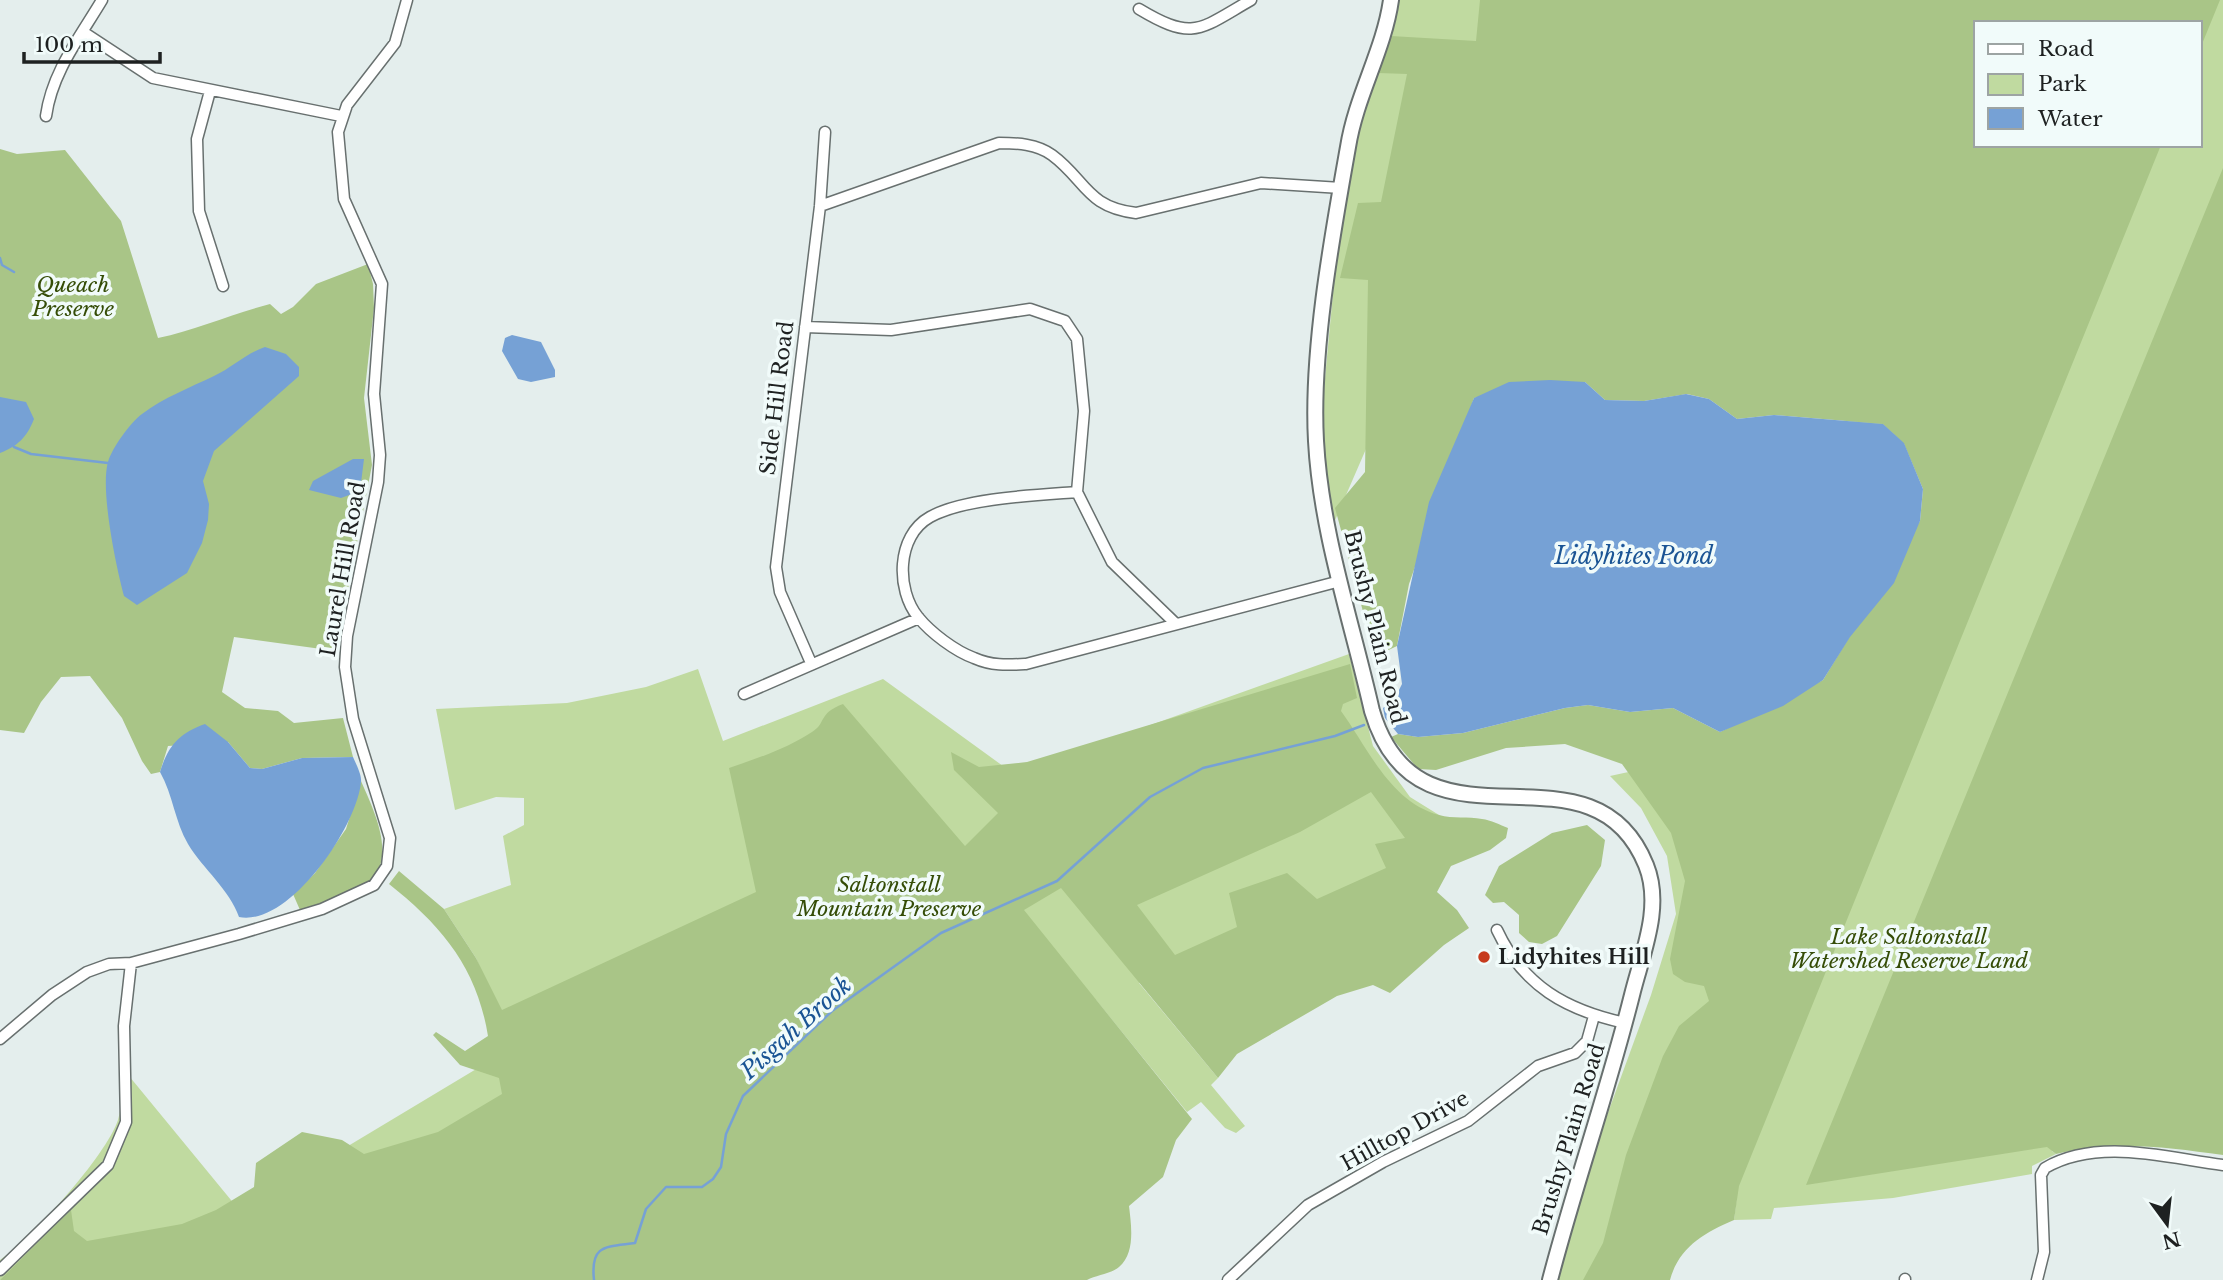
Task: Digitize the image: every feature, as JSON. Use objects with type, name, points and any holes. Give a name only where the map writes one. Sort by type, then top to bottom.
[{"type":"main road","name":"Brushy Plain Road","points":[[1391,0],[1356,107],[1341,188],[1323,322],[1316,436],[1325,515],[1376,726],[1387,749],[1407,772],[1435,788],[1451,793],[1572,800],[1600,811],[1631,837],[1648,868],[1652,909],[1625,1023],[1550,1280]]},
{"type":"street","points":[[46,116],[49,98],[63,63],[102,0]]},
{"type":"street","points":[[83,32],[153,78],[341,116],[395,43],[407,0]]},
{"type":"street","points":[[1139,9],[1178,29],[1194,29],[1251,0]]},
{"type":"street","points":[[210,91],[197,139],[199,211],[223,286]]},
{"type":"street","name":"Laurel Hill Road","points":[[131,963],[262,927],[361,894],[382,875],[390,857],[390,838],[353,719],[345,667],[347,636],[378,482],[380,454],[374,394],[383,305],[382,284],[344,199],[340,182],[338,132],[341,116]]},
{"type":"street","name":"Side Hill Road","points":[[811,663],[780,592],[776,567],[820,206],[825,132]]},
{"type":"street","points":[[820,206],[999,143],[1023,144],[1051,155],[1097,202],[1118,211],[1136,213],[1261,183],[1341,188]]},
{"type":"street","points":[[805,327],[891,330],[1030,309],[1065,321],[1077,340],[1084,411],[1077,492],[1112,562],[1175,623]]},
{"type":"street","points":[[1077,492],[1022,496],[929,518],[914,531],[903,550],[904,578],[909,603],[919,618],[951,645],[972,658],[995,665],[1026,664],[1340,580]]},
{"type":"street","points":[[744,694],[919,618]]},
{"type":"street","points":[[1497,930],[1516,964],[1536,986],[1567,1006],[1625,1023]]},
{"type":"street","points":[[0,1038],[52,995],[88,972],[109,964],[131,963],[124,1026],[126,1122],[108,1165],[0,1270]]},
{"type":"street","name":"Hilltop Drive","points":[[1228,1280],[1308,1205],[1382,1162],[1468,1121],[1538,1066],[1576,1053],[1587,1041],[1594,1016]]},
{"type":"street","points":[[2037,1280],[2044,1252],[2041,1175],[2045,1168],[2062,1160],[2106,1152],[2223,1165]]},
{"type":"green space","name":"Lake Saltonstall Watershed Reserve Land","points":[[1399,0],[2223,0],[2223,1150],[2100,1141],[2052,1151],[2056,1154],[2032,1166],[2032,1174],[1893,1198],[1774,1208],[1771,1219],[1734,1220],[1737,1196],[1603,1280],[1554,1280],[1598,1140],[1651,995],[1676,914],[1667,856],[1641,808],[1610,776],[1933,706],[1952,444],[1419,327],[1333,525],[1326,483],[1322,410],[1337,251],[1357,125]]},
{"type":"green space","points":[[1480,0],[2220,0],[2202,44],[2202,21],[1974,21],[1974,147],[2160,147],[1739,1186],[1734,1220],[1703,1236],[1686,1250],[1674,1268],[1670,1280],[1583,1280],[1603,1243],[1626,1155],[1663,1056],[1679,1026],[1709,1001],[1704,986],[1685,982],[1673,974],[1670,959],[1685,881],[1671,833],[1622,764],[1565,744],[1506,748],[1436,770],[1418,769],[1391,737],[1398,734],[1418,737],[1463,733],[1588,705],[1630,712],[1673,708],[1720,732],[1823,680],[1920,521],[1923,489],[1904,444],[1883,424],[1774,415],[1737,419],[1709,399],[1687,394],[1644,401],[1605,400],[1585,382],[1474,398],[1409,584],[1397,646],[1378,655],[1368,630],[1335,508],[1365,472],[1368,280],[1340,278],[1358,203],[1381,202],[1407,74],[1378,73],[1391,36],[1476,41]]},
{"type":"green space","name":"Queach Preserve","points":[[0,149],[17,154],[65,150],[121,221],[158,338],[270,304],[281,314],[293,307],[316,284],[368,264],[373,284],[374,308],[364,398],[372,465],[336,651],[234,637],[222,692],[245,708],[278,711],[294,723],[343,718],[353,757],[302,758],[262,769],[250,768],[228,742],[168,746],[160,772],[151,774],[122,718],[90,676],[61,677],[41,702],[24,733],[0,730]]},
{"type":"green space","points":[[2223,168],[2223,1155],[2160,1147],[2119,1146],[2056,1154],[2047,1147],[1806,1185]]},
{"type":"green space","name":"Saltonstall Mountain Preserve","points":[[1349,654],[1373,746],[1410,797],[1489,846],[1139,983],[1218,1078],[1211,1085],[1245,1126],[1236,1133],[1225,1128],[1201,1102],[1187,1112],[1096,1000],[0,1280],[0,1260],[48,1216],[84,1174],[111,1135],[120,1107],[120,1065],[240,1211],[513,1047],[476,958],[444,909],[511,885],[503,836],[524,825],[524,798],[496,797],[455,810],[436,709],[567,703],[646,687],[698,669],[723,741],[883,679],[1014,774]]},
{"type":"green space","name":"Saltonstall Mountain Preserve","points":[[1350,664],[1357,698],[1343,704],[1341,711],[1394,786],[1422,808],[1439,815],[1485,820],[1508,828],[1506,838],[1490,850],[1451,866],[1437,892],[1457,910],[1469,928],[1444,945],[1390,993],[1373,985],[1337,996],[1237,1054],[1218,1078],[1061,888],[1024,910],[1192,1119],[1176,1140],[1163,1177],[1129,1206],[1130,1246],[1124,1261],[1116,1269],[1087,1280],[0,1280],[71,1210],[74,1231],[87,1241],[182,1224],[216,1210],[254,1187],[256,1163],[302,1132],[342,1140],[364,1154],[438,1132],[502,1094],[499,1078],[460,1065],[433,1035],[436,1032],[465,1051],[488,1036],[475,989],[454,950],[425,916],[389,884],[399,871],[444,909],[476,958],[502,1010],[756,892],[729,768],[772,753],[802,738],[817,729],[829,711],[843,704],[965,846],[998,813],[954,770],[951,752],[979,767],[1027,762]],"holes":[[[1371,792],[1405,838],[1375,844],[1386,868],[1317,899],[1287,873],[1229,893],[1237,927],[1175,955],[1137,905],[1300,832]]]},
{"type":"green space","points":[[361,781],[372,805],[380,834],[381,861],[376,874],[367,884],[352,893],[300,910],[293,894],[315,873],[346,829]]},
{"type":"green space","points":[[1587,825],[1605,840],[1601,866],[1557,936],[1542,944],[1529,942],[1519,933],[1519,915],[1504,902],[1493,903],[1485,895],[1499,866],[1552,833]]},
{"type":"water","points":[[512,335],[541,342],[555,370],[555,377],[531,382],[518,379],[502,351],[505,338]]},
{"type":"water","points":[[265,347],[286,354],[299,367],[299,376],[214,451],[203,481],[209,504],[208,520],[202,543],[187,573],[137,605],[124,596],[113,548],[106,491],[110,456],[127,429],[150,408]]},
{"type":"water","name":"Lidyhites Pond","points":[[1509,382],[1585,382],[1605,400],[1644,401],[1686,394],[1709,399],[1737,419],[1774,415],[1883,424],[1904,443],[1923,489],[1920,521],[1894,583],[1850,637],[1823,680],[1783,706],[1720,732],[1673,708],[1630,712],[1588,705],[1463,733],[1418,737],[1398,734],[1385,718],[1383,708],[1394,700],[1402,684],[1397,646],[1429,502],[1474,398]]},
{"type":"water","points":[[0,397],[26,402],[34,419],[21,440],[0,453]]},
{"type":"water","points":[[353,459],[364,459],[360,491],[341,498],[309,490],[313,481]]},
{"type":"water","points":[[205,724],[228,742],[250,768],[262,769],[302,758],[353,757],[360,773],[357,801],[334,847],[299,891],[279,906],[258,916],[239,917],[223,889],[194,853],[184,836],[160,772],[171,748],[181,736]]},
{"type":"waterway","points":[[0,258],[2,265],[14,272]]},
{"type":"waterway","points":[[14,447],[31,454],[108,463]]},
{"type":"waterway","name":"Pisgah Brook","points":[[594,1280],[593,1268],[598,1254],[608,1247],[635,1243],[646,1209],[666,1187],[702,1187],[713,1179],[721,1167],[726,1134],[743,1096],[832,1011],[941,933],[1057,881],[1150,797],[1203,768],[1335,736],[1364,725]]},
{"type":"place","name":"Lidyhites Hill","points":[[1484,957]]}]
